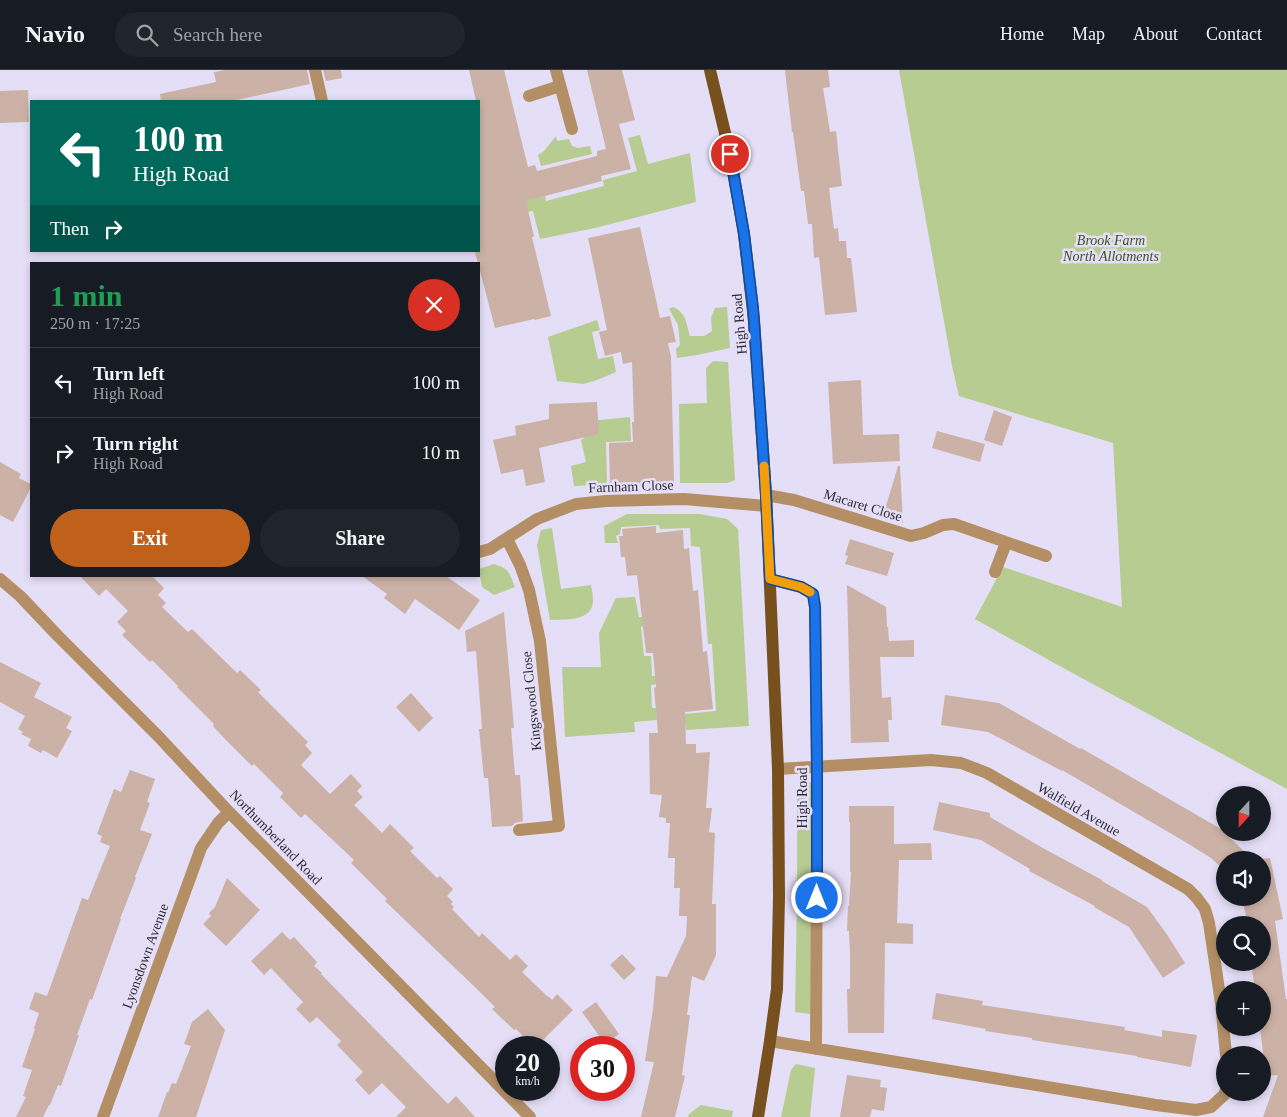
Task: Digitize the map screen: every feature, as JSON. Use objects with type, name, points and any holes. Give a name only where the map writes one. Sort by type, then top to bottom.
[{"type":"main road","name":"High Road","points":[[710,70],[730,154],[744,234],[754,320],[770,579],[778,768],[779,897],[777,989],[758,1117]]},
{"type":"street","points":[[315,70],[322,100]]},
{"type":"street","points":[[556,70],[572,129]]},
{"type":"street","points":[[529,96],[560,86]]},
{"type":"street","name":"Farnham Close","points":[[480,552],[490,549],[537,519],[576,504],[606,501],[684,499],[766,500]]},
{"type":"street","name":"Macaret Close","points":[[766,500],[794,500],[911,536],[944,525],[954,524],[1046,556]]},
{"type":"street","name":"Kingswood Close","points":[[507,539],[520,565],[529,590],[540,641],[559,826],[519,830]]},
{"type":"street","points":[[995,572],[1006,543]]},
{"type":"street","name":"Northumberland Road","points":[[0,579],[20,596],[158,736],[229,812],[530,1117]]},
{"type":"street","name":"High Road","points":[[770,579],[801,587],[813,594],[815,607],[817,767],[816,1049]]},
{"type":"street","name":"Walfield Avenue","points":[[778,768],[931,760],[962,763],[987,773],[1188,889],[1205,909],[1209,923],[1225,1046]]},
{"type":"street","name":"Lyonsdown Avenue","points":[[102,1117],[201,848],[218,823],[229,812]]},
{"type":"street","points":[[770,1041],[1156,1106],[1196,1110],[1211,1107],[1217,1101]]},
{"type":"green space","name":"Brook Farm North Allotments","points":[[899,70],[1287,70],[1287,789],[975,619],[1003,567],[1122,607],[1113,443],[959,396]]},
{"type":"green space","points":[[640,135],[648,164],[690,153],[696,202],[595,228],[540,239],[533,211],[513,214],[514,203],[545,196],[546,201],[604,186],[603,180],[637,171],[628,138]]},
{"type":"green space","points":[[556,136],[557,141],[569,139],[572,146],[578,148],[590,146],[592,154],[541,166],[538,155],[544,151]]},
{"type":"green space","points":[[673,307],[681,312],[687,323],[690,336],[704,336],[712,331],[711,318],[715,308],[727,307],[730,348],[677,358],[676,349],[680,345],[678,325],[669,309]]},
{"type":"green space","points":[[597,320],[600,330],[592,332],[598,359],[613,356],[616,372],[583,384],[557,381],[548,337]]},
{"type":"green space","points":[[713,361],[728,362],[735,480],[727,483],[680,483],[679,404],[707,403],[706,368]]},
{"type":"green space","points":[[630,417],[631,441],[606,442],[607,484],[574,486],[571,466],[586,462],[581,440],[584,438],[580,422]]},
{"type":"green space","points":[[627,514],[700,514],[727,519],[738,529],[749,726],[686,730],[684,714],[716,711],[712,644],[708,644],[700,547],[691,546],[690,528],[660,529],[659,525],[621,527],[620,534],[616,536],[618,543],[605,543],[604,526]]},
{"type":"green space","points":[[552,528],[561,589],[591,585],[593,601],[591,608],[588,613],[577,618],[550,620],[537,545],[541,530]]},
{"type":"green space","points":[[494,564],[503,568],[510,575],[515,587],[494,595],[482,587],[480,569]]},
{"type":"green space","points":[[635,597],[639,617],[644,617],[645,626],[641,627],[644,656],[651,656],[652,676],[656,676],[657,684],[651,685],[652,708],[656,708],[657,720],[634,722],[635,732],[565,737],[562,667],[601,667],[599,633],[616,598]]},
{"type":"green space","points":[[811,782],[810,1014],[795,1012],[797,790],[803,784]]},
{"type":"green space","points":[[796,1064],[815,1068],[810,1117],[781,1117],[791,1070]]},
{"type":"green space","points":[[701,1105],[733,1111],[732,1117],[688,1117],[689,1114]]},
{"type":"building","points":[[225,70],[307,70],[310,84],[237,100],[161,100],[160,94],[216,82],[214,72]]},
{"type":"building","points":[[323,70],[341,70],[342,78],[326,81]]},
{"type":"building","points":[[469,70],[504,70],[528,167],[535,165],[537,171],[597,156],[597,151],[606,149],[587,70],[622,70],[635,120],[619,124],[631,169],[601,176],[602,181],[526,201],[534,237],[532,237],[551,316],[495,328],[480,271],[480,262],[478,262],[475,252],[480,252],[480,100],[476,100]]},
{"type":"building","points":[[785,70],[828,70],[830,87],[823,88],[830,132],[836,131],[842,186],[829,188],[834,229],[838,228],[839,241],[846,241],[847,258],[851,258],[857,312],[825,315],[819,257],[814,258],[812,224],[808,224],[804,191],[801,191]]},
{"type":"building","points":[[28,90],[29,122],[0,123],[0,91]]},
{"type":"building","points":[[640,227],[660,318],[670,316],[676,342],[668,343],[671,357],[674,482],[610,484],[609,443],[633,442],[632,362],[623,364],[621,352],[605,356],[599,332],[607,330],[588,238]]},
{"type":"building","points":[[861,380],[863,435],[899,434],[900,461],[833,464],[828,382]]},
{"type":"building","points":[[597,402],[599,434],[539,448],[545,482],[526,486],[523,469],[501,474],[493,440],[516,435],[515,426],[549,419],[549,404]]},
{"type":"building","points":[[994,410],[1012,417],[1002,446],[984,440]]},
{"type":"building","points":[[937,431],[985,444],[980,462],[932,448]]},
{"type":"building","points":[[0,462],[21,474],[19,478],[30,484],[30,489],[13,522],[0,515]]},
{"type":"building","points":[[898,466],[900,466],[903,523],[883,516]]},
{"type":"building","points":[[656,526],[656,533],[683,530],[684,549],[689,548],[693,591],[698,590],[703,652],[707,651],[713,709],[685,712],[686,744],[696,744],[696,753],[710,752],[706,808],[712,808],[709,832],[715,833],[712,904],[716,904],[716,955],[704,981],[692,976],[687,1015],[690,1015],[682,1075],[685,1076],[675,1117],[641,1117],[654,1062],[645,1061],[656,976],[667,977],[686,936],[687,916],[679,916],[680,888],[674,888],[675,858],[668,858],[670,823],[666,823],[666,818],[659,817],[662,795],[650,794],[649,733],[658,733],[653,653],[646,653],[637,575],[627,576],[625,557],[621,557],[619,536],[623,536],[622,529]]},
{"type":"building","points":[[850,539],[894,553],[887,576],[845,564],[848,556],[845,555]]},
{"type":"building","points":[[81,577],[153,577],[164,588],[158,595],[166,603],[162,607],[188,632],[192,629],[237,673],[240,670],[261,690],[258,692],[308,742],[305,745],[312,753],[301,765],[330,794],[351,774],[362,786],[357,791],[363,797],[354,805],[382,833],[390,824],[414,848],[410,851],[437,878],[440,876],[453,889],[447,896],[453,902],[451,904],[454,907],[452,909],[479,937],[482,933],[510,960],[516,954],[528,966],[522,972],[552,1000],[557,994],[573,1010],[547,1036],[523,1036],[516,1029],[514,1030],[492,1009],[495,1007],[480,992],[385,901],[387,899],[351,863],[354,860],[305,814],[301,818],[280,797],[283,793],[224,738],[213,726],[214,724],[152,660],[150,662],[122,635],[126,631],[117,622],[128,611],[106,589],[99,596]]},
{"type":"building","points":[[363,577],[447,577],[480,600],[459,630],[415,599],[405,614],[384,598],[387,594]]},
{"type":"building","points":[[847,585],[886,607],[889,641],[914,640],[914,657],[880,657],[882,698],[891,697],[892,720],[888,720],[889,742],[851,743]]},
{"type":"building","points":[[504,612],[514,728],[511,728],[515,775],[520,775],[523,821],[512,826],[492,827],[488,778],[484,778],[479,729],[482,729],[476,651],[467,652],[465,631]]},
{"type":"building","points":[[0,662],[41,683],[34,697],[72,717],[66,728],[72,731],[57,758],[43,750],[41,753],[28,746],[31,739],[21,734],[23,732],[18,729],[25,716],[0,702]]},
{"type":"building","points":[[411,693],[433,718],[419,732],[396,707]]},
{"type":"building","points":[[945,695],[999,703],[1216,826],[1216,841],[1233,841],[1244,851],[1216,851],[1216,863],[1182,840],[1062,770],[988,732],[941,725]]},
{"type":"building","points":[[130,770],[155,779],[147,802],[150,803],[140,830],[152,834],[92,1000],[90,999],[77,1035],[79,1035],[61,1086],[58,1085],[43,1117],[16,1117],[26,1097],[23,1096],[32,1070],[22,1067],[39,1013],[29,1009],[35,992],[47,996],[82,898],[88,900],[110,846],[100,842],[102,836],[97,834],[114,789],[121,792]]},
{"type":"building","points":[[939,802],[990,813],[990,817],[1147,907],[1185,963],[1163,978],[1129,927],[1095,906],[1029,871],[1030,869],[981,840],[933,830]]},
{"type":"building","points":[[849,806],[894,806],[894,844],[931,843],[932,860],[899,860],[897,923],[913,924],[913,944],[885,943],[884,1033],[848,1033],[847,989],[850,989],[850,953],[849,931],[847,931],[851,872]]},
{"type":"building","points":[[1271,863],[1283,919],[1275,921],[1287,999],[1287,1117],[1263,1117],[1269,1101],[1271,1101],[1271,1095],[1278,1075],[1271,1076],[1271,1046],[1262,1046],[1261,1036],[1271,1036],[1271,981],[1254,981],[1252,971],[1271,971],[1271,916],[1246,916],[1244,906],[1271,906]]},
{"type":"building","points":[[227,878],[260,910],[226,946],[203,924],[211,916],[209,913],[215,907]]},
{"type":"building","points":[[282,932],[290,940],[294,937],[317,962],[314,966],[321,974],[448,1104],[456,1096],[475,1117],[396,1117],[406,1107],[382,1083],[369,1095],[355,1080],[363,1072],[337,1045],[341,1041],[317,1017],[310,1023],[296,1009],[303,1002],[271,968],[264,975],[251,961]]},
{"type":"building","points":[[622,954],[636,969],[624,980],[610,965]]},
{"type":"building","points":[[936,993],[983,1001],[982,1005],[1125,1027],[1124,1030],[1162,1037],[1162,1030],[1197,1035],[1191,1067],[1137,1056],[1032,1040],[1032,1038],[985,1031],[986,1029],[932,1019]]},
{"type":"building","points":[[596,1002],[619,1034],[616,1036],[599,1036],[582,1012]]},
{"type":"building","points":[[208,1009],[225,1030],[196,1117],[158,1117],[167,1092],[172,1083],[176,1084],[191,1046],[184,1044],[192,1022]]},
{"type":"building","points":[[847,1075],[881,1080],[880,1087],[887,1088],[884,1111],[872,1109],[870,1117],[840,1117]]},
{"type":"slow traffic","points":[[764,466],[770,579],[801,587],[810,592]]},
{"type":"route","points":[[730,154],[744,234],[753,308],[770,579],[801,587],[813,594],[815,607],[817,898]]}]
